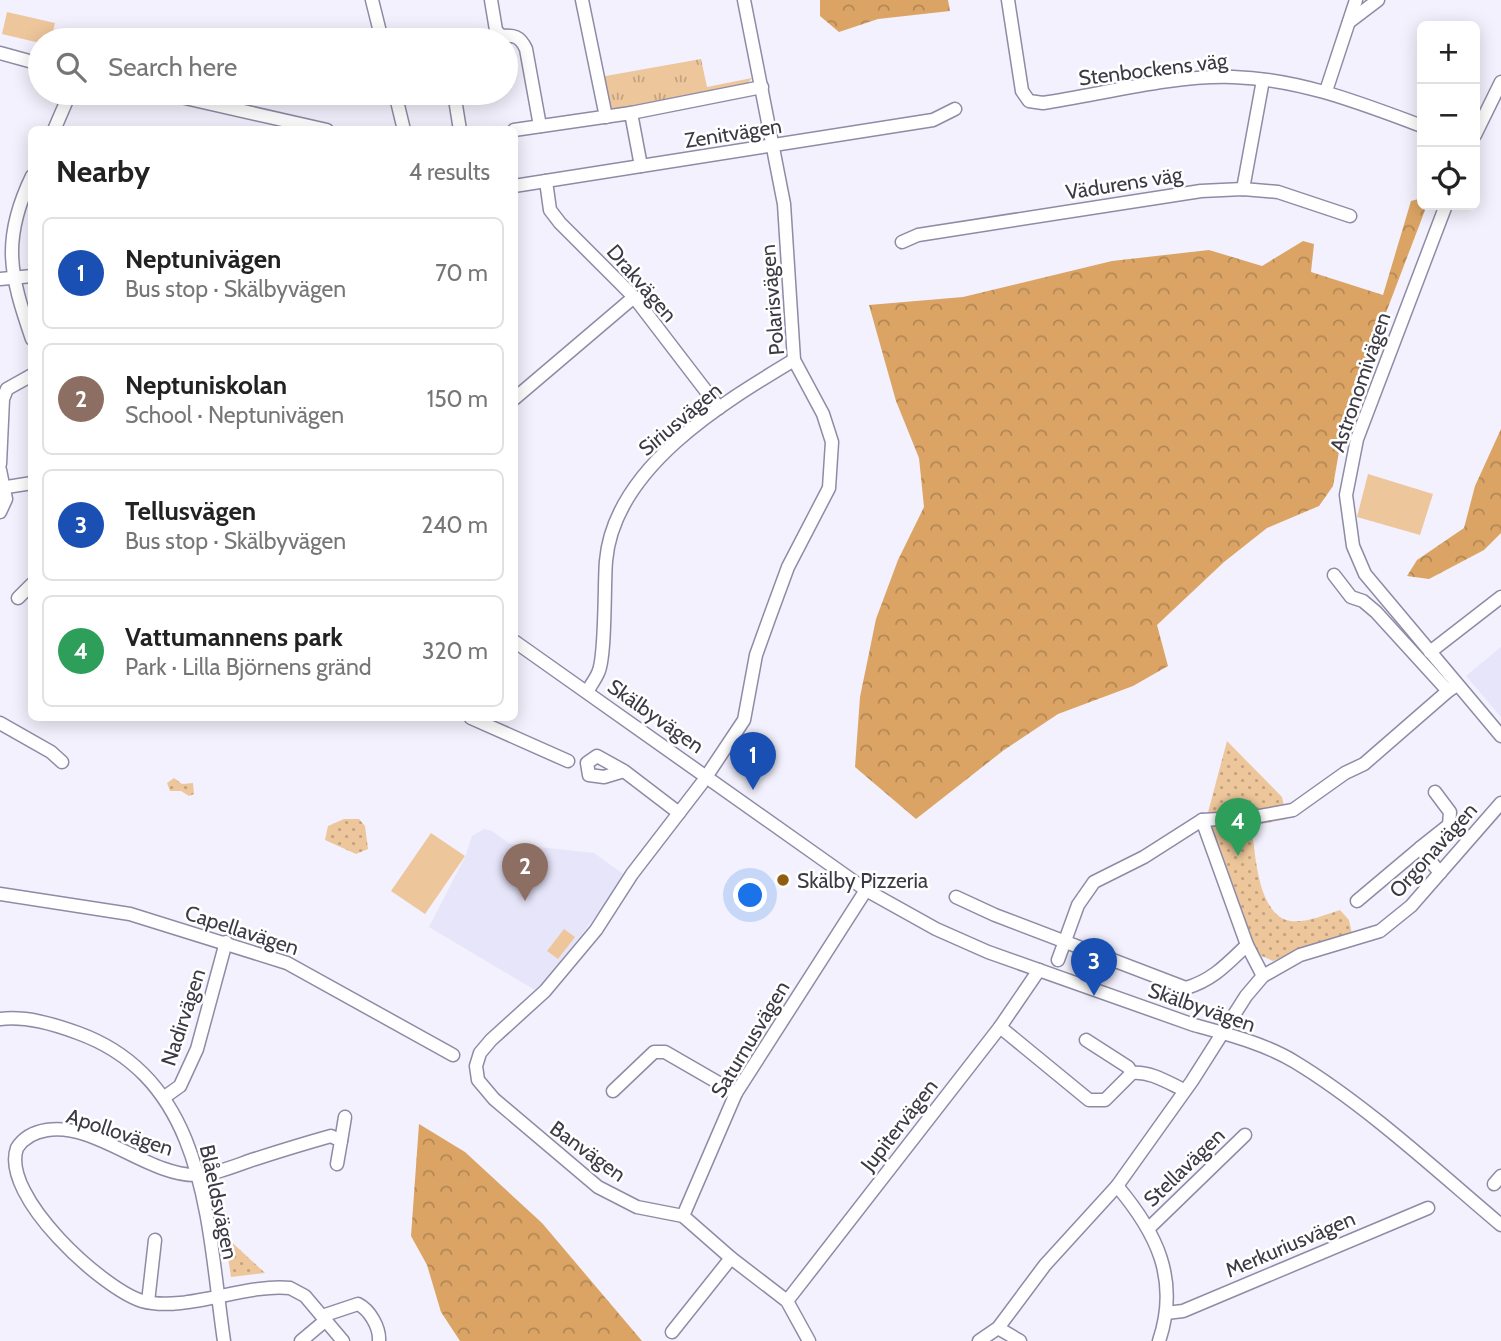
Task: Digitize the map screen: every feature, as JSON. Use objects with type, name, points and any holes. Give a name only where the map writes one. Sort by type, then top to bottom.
[{"type":"street","points":[[372,0],[379,28]]},
{"type":"street","points":[[491,0],[496,28]]},
{"type":"street","points":[[582,0],[606,117]]},
{"type":"street","name":"Polarisvägen","points":[[478,1080],[476,1066],[480,1053],[525,1007],[545,991],[596,930],[632,874],[708,776],[744,720],[756,655],[770,616],[788,567],[829,488],[832,442],[823,414],[794,360],[784,204],[744,0]]},
{"type":"street","name":"Stenbockens väg","points":[[1008,0],[1022,91],[1029,101],[1043,103],[1187,80],[1231,77],[1326,91],[1417,124]]},
{"type":"street","points":[[1326,91],[1356,0]]},
{"type":"street","points":[[1349,22],[1378,0]]},
{"type":"street","points":[[518,40],[526,49],[540,126]]},
{"type":"street","points":[[0,53],[28,61]]},
{"type":"street","points":[[1243,189],[1264,80]]},
{"type":"street","points":[[1480,125],[1501,82]]},
{"type":"street","points":[[518,129],[631,113],[762,87]]},
{"type":"street","points":[[56,126],[65,105]]},
{"type":"street","points":[[216,105],[309,126]]},
{"type":"street","points":[[396,105],[399,126]]},
{"type":"street","points":[[456,105],[459,126]]},
{"type":"street","name":"Zenitvägen","points":[[518,185],[933,120],[956,109]]},
{"type":"street","points":[[631,113],[641,166]]},
{"type":"street","name":"Drakvägen","points":[[546,181],[550,209],[560,223],[634,297],[719,408]]},
{"type":"street","points":[[28,185],[14,215],[11,245],[14,279],[28,326]]},
{"type":"street","name":"Vädurens väg","points":[[902,242],[918,235],[1201,191],[1243,189],[1278,192],[1350,216]]},
{"type":"street","name":"Astronomivägen","points":[[1444,210],[1357,439],[1346,495],[1353,546],[1365,573],[1430,652],[1453,688],[1501,736]]},
{"type":"street","points":[[0,279],[28,277]]},
{"type":"street","points":[[518,396],[634,297]]},
{"type":"street","name":"Siriusvägen","points":[[587,692],[600,671],[607,557],[612,532],[636,483],[654,462],[719,408],[794,360]]},
{"type":"street","points":[[0,464],[7,389],[28,377]]},
{"type":"street","points":[[0,470],[6,499],[0,512]]},
{"type":"street","points":[[2,488],[28,484]]},
{"type":"street","points":[[1058,960],[1082,896],[1094,882],[1144,857],[1202,820],[1254,817],[1293,810],[1345,773],[1364,764],[1453,688],[1426,670],[1376,612],[1363,601],[1351,597],[1334,575]]},
{"type":"street","points":[[18,598],[28,588]]},
{"type":"street","points":[[1430,652],[1501,597]]},
{"type":"street","name":"Skälbyvägen","points":[[518,644],[866,890],[936,929],[1039,970],[1194,1026],[1224,1033],[1303,1067],[1340,1093],[1501,1225]]},
{"type":"street","points":[[478,721],[568,761]]},
{"type":"street","points":[[0,723],[51,752],[62,762]]},
{"type":"street","points":[[624,771],[679,813]]},
{"type":"street","points":[[1357,901],[1449,825],[1450,812],[1435,792]]},
{"type":"street","name":"Orgonavägen","points":[[979,1341],[998,1328],[1045,1265],[1117,1186],[1224,1033],[1246,996],[1263,976],[1300,955],[1380,930],[1411,906],[1501,803]]},
{"type":"street","points":[[1202,820],[1247,944],[1263,976]]},
{"type":"street","points":[[1420,848],[1440,873]]},
{"type":"street","name":"Saturnusvägen","points":[[683,1216],[736,1093],[866,890]]},
{"type":"street","name":"Capellavägen","points":[[0,894],[130,914],[287,963],[453,1055]]},
{"type":"street","points":[[956,897],[1186,988],[1206,982],[1218,974],[1247,944]]},
{"type":"street","name":"Nadirvägen","points":[[166,1096],[180,1086],[197,1049],[226,943]]},
{"type":"street","name":"Jupitervägen","points":[[787,1301],[1000,1027],[1039,970]]},
{"type":"street","name":"Blåeldsvägen","points":[[0,1019],[48,1023],[100,1041],[133,1063],[166,1096],[191,1147],[198,1175],[224,1341]]},
{"type":"street","points":[[1000,1027],[1089,1100],[1105,1100],[1132,1073],[1144,1072],[1184,1090]]},
{"type":"street","points":[[1086,1040],[1128,1067],[1132,1073]]},
{"type":"street","points":[[613,1091],[654,1052],[665,1052],[736,1093]]},
{"type":"street","name":"Banvägen","points":[[478,1080],[531,1132],[598,1187],[637,1208],[683,1216]]},
{"type":"street","points":[[337,1164],[345,1117]]},
{"type":"street","name":"Apollovägen","points":[[148,1302],[128,1295],[47,1233],[20,1194],[14,1180],[13,1154],[30,1135],[66,1130],[171,1170],[198,1175],[331,1136],[341,1140]]},
{"type":"street","name":"Stellavägen","points":[[1149,1228],[1245,1135]]},
{"type":"street","points":[[1117,1186],[1149,1228],[1160,1250],[1166,1313],[1159,1341]]},
{"type":"street","name":"Merkuriusvägen","points":[[1166,1313],[1183,1311],[1428,1208]]},
{"type":"street","points":[[683,1216],[731,1258],[787,1301],[809,1341]]},
{"type":"street","points":[[155,1240],[148,1302],[290,1289],[305,1296],[343,1341]]},
{"type":"street","points":[[672,1332],[731,1258]]},
{"type":"street","points":[[301,1341],[324,1318],[358,1304],[366,1308],[380,1332],[379,1341]]},
{"type":"street","points":[[998,1328],[1020,1341]]},
{"type":"shaded area","points":[[1501,647],[1501,717],[1466,676]]},
{"type":"shaded area","points":[[484,829],[492,831],[510,844],[594,853],[626,876],[550,976],[535,990],[429,927],[465,857],[472,836]]},
{"type":"green space","points":[[820,0],[948,0],[950,11],[878,19],[839,32],[820,16]]},
{"type":"green space","points":[[7,12],[55,23],[54,28],[28,28],[28,40],[2,34]]},
{"type":"green space","points":[[701,59],[707,87],[752,78],[747,84],[612,110],[605,105],[600,77]]},
{"type":"green space","points":[[1417,199],[1417,210],[1425,210],[1344,423],[1333,486],[1319,506],[1267,528],[1224,562],[1157,625],[1168,666],[1133,686],[1058,714],[1004,750],[916,819],[855,767],[860,697],[876,619],[898,560],[924,507],[919,458],[896,401],[869,305],[963,297],[1112,261],[1209,250],[1262,266],[1303,241],[1314,244],[1311,272],[1383,295],[1411,201]]},
{"type":"green space","points":[[1501,429],[1501,533],[1484,550],[1429,579],[1407,576],[1417,560],[1464,528],[1475,486]]},
{"type":"green space","points":[[1368,474],[1433,494],[1420,535],[1357,517]]},
{"type":"green space","points":[[1227,741],[1282,797],[1287,819],[1251,826],[1259,878],[1269,904],[1276,914],[1292,921],[1313,919],[1340,910],[1349,920],[1352,934],[1319,942],[1273,961],[1257,954],[1206,820]]},
{"type":"green space","points":[[174,778],[182,784],[193,783],[194,794],[189,796],[181,791],[170,791],[167,783]]},
{"type":"green space","points":[[344,819],[359,819],[365,826],[368,849],[356,854],[325,840],[328,826]]},
{"type":"green space","points":[[431,833],[465,856],[425,914],[391,891]]},
{"type":"green space","points":[[564,929],[575,937],[558,959],[547,951]]},
{"type":"green space","points":[[419,1124],[465,1152],[542,1223],[642,1341],[460,1341],[441,1312],[427,1265],[411,1236]]},
{"type":"green space","points":[[225,1236],[265,1273],[231,1277]]},
{"type":"place","name":"Neptunivägen","points":[[753,790]]},
{"type":"place","name":"Vattumannens park","points":[[1238,856]]},
{"type":"place","name":"Skälby Pizzeria","points":[[783,880]]},
{"type":"place","name":"Neptuniskolan","points":[[525,901]]},
{"type":"place","name":"Tellusvägen","points":[[1094,996]]}]
